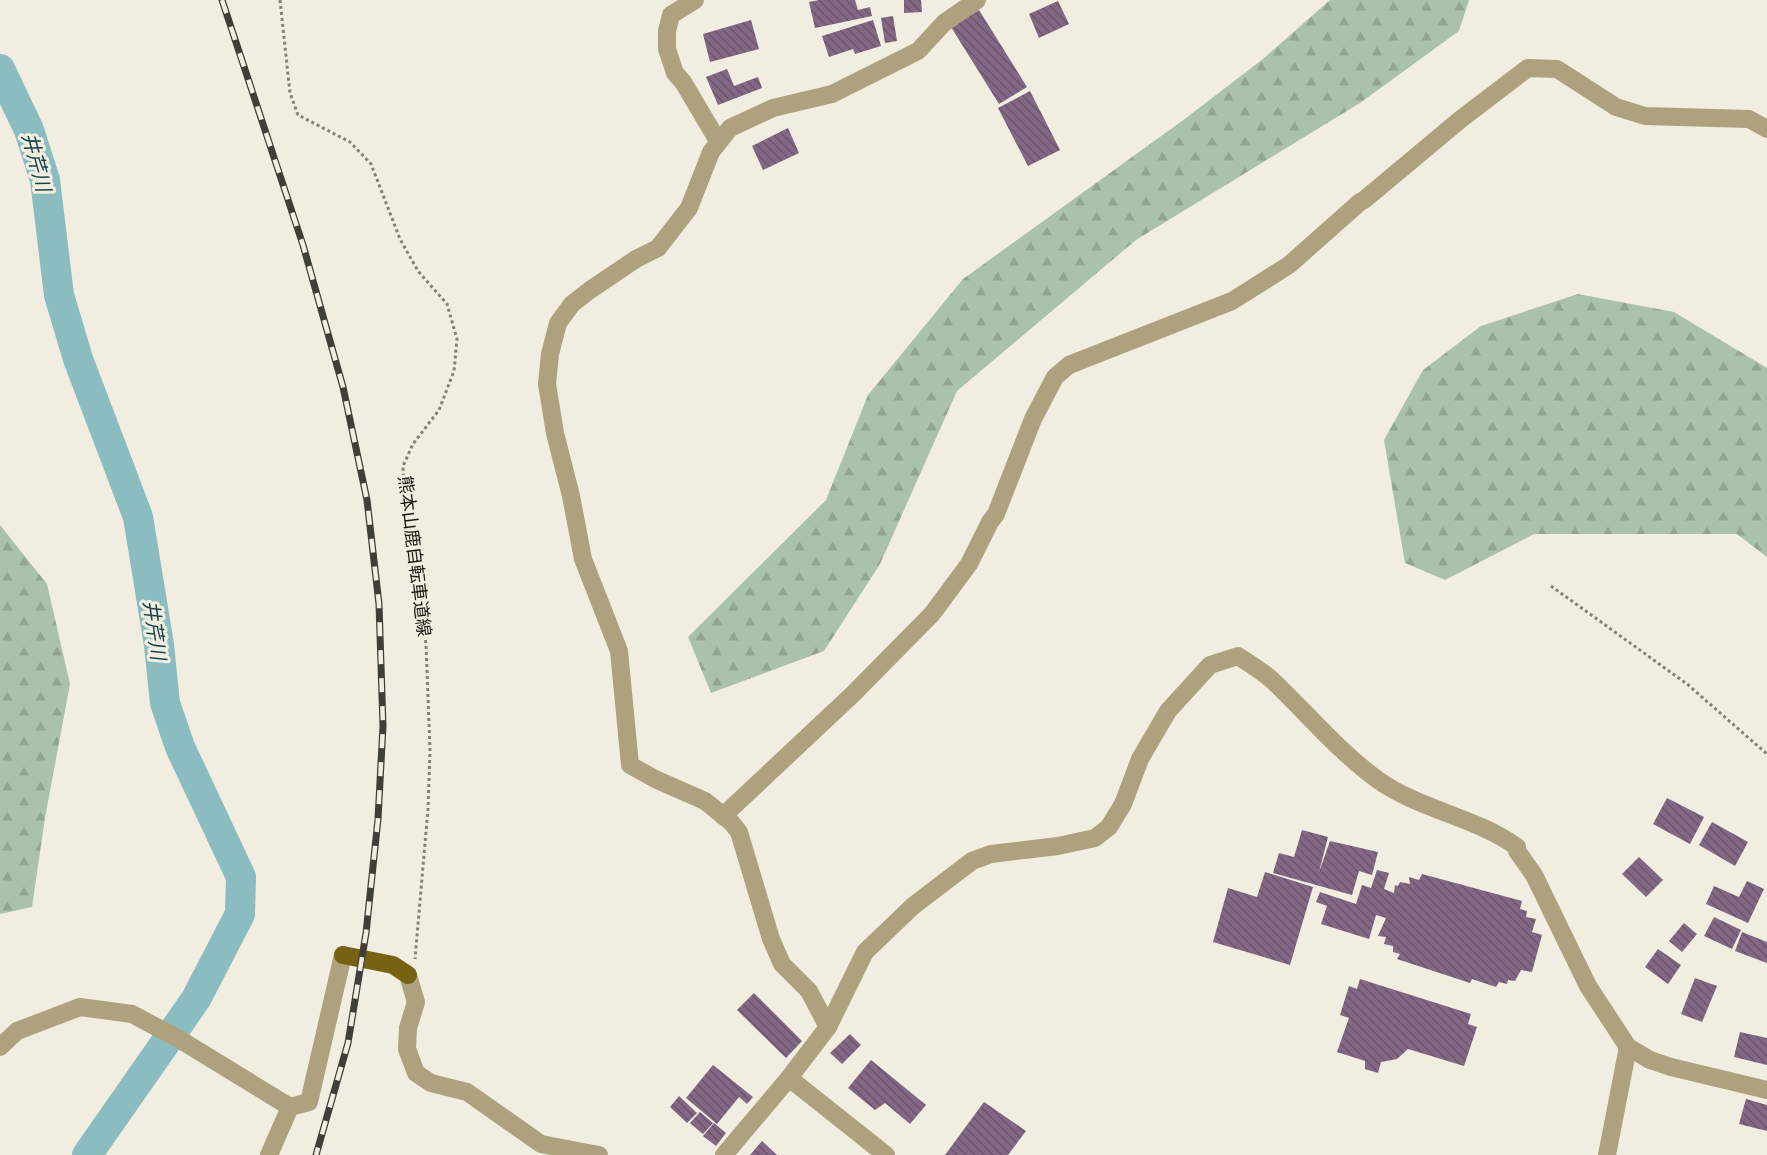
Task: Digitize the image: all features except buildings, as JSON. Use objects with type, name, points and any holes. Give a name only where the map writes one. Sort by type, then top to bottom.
[{"type":"main road","points":[[343,955],[393,965],[408,975]]},
{"type":"street","points":[[695,0],[670,15],[667,49],[675,73],[683,82],[718,141]]},
{"type":"street","points":[[828,1027],[809,991],[782,964],[771,939],[739,832],[705,801],[655,779],[630,765],[619,651],[583,560],[571,496],[555,433],[548,384],[550,354],[558,323],[572,304],[636,259],[658,248],[689,208],[711,152],[730,128],[772,108],[832,94],[918,51],[944,23],[977,0]]},
{"type":"street","points":[[723,816],[852,695],[932,614],[969,564],[996,514],[1033,419],[1055,377],[1069,365],[1232,301],[1289,265],[1360,202],[1461,119],[1528,68],[1557,69],[1616,107],[1645,116],[1749,119],[1767,129]]},
{"type":"street","points":[[724,1155],[789,1078],[828,1027],[865,952],[913,906],[972,861],[991,854],[1058,846],[1095,838],[1109,827],[1123,804],[1140,759],[1168,711],[1210,665],[1238,656],[1270,678],[1335,743],[1378,780],[1430,808],[1500,835],[1517,847],[1534,875],[1588,986],[1628,1047],[1650,1060],[1671,1067],[1767,1090]]},
{"type":"street","points":[[0,1047],[9,1031],[80,1007],[132,1014],[180,1040],[290,1107],[309,1102],[343,955]]},
{"type":"street","points":[[408,975],[416,1002],[408,1028],[407,1049],[416,1073],[431,1083],[467,1092],[541,1144],[599,1155]]},
{"type":"street","points":[[1607,1155],[1628,1047]]},
{"type":"street","points":[[789,1078],[886,1155]]},
{"type":"street","points":[[269,1155],[290,1107]]},
{"type":"path","name":"熊本山鹿自転車道線","points":[[280,0],[290,93],[298,115],[350,142],[371,164],[400,239],[418,271],[447,304],[457,339],[454,371],[439,410],[413,444],[404,466],[404,496],[426,644],[430,751],[417,955],[408,975]]},
{"type":"path","points":[[1551,586],[1687,684],[1767,754]]},
{"type":"green space","points":[[1330,0],[1469,0],[1459,31],[1360,103],[1136,240],[957,391],[880,564],[824,651],[711,693],[688,637],[826,500],[868,395],[963,279],[1182,121],[1263,59]]},
{"type":"green space","points":[[1578,294],[1674,312],[1767,368],[1767,557],[1737,534],[1534,534],[1445,580],[1405,563],[1384,440],[1423,370],[1481,326]]},
{"type":"green space","points":[[0,525],[47,584],[70,684],[45,818],[32,907],[0,914]]},
{"type":"waterway","name":"井芹川","points":[[0,69],[29,130],[45,180],[59,295],[78,359],[138,517],[159,645],[165,703],[180,747],[241,877],[240,914],[196,999],[87,1155]]},
{"type":"railway","points":[[222,0],[303,245],[343,387],[367,500],[379,604],[383,726],[378,819],[366,933],[348,1043],[316,1155]]}]
